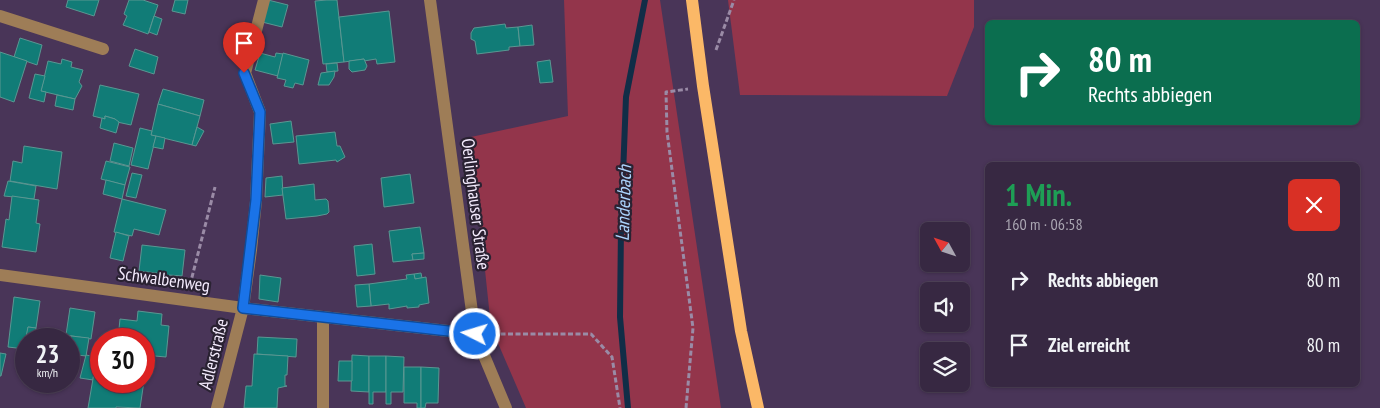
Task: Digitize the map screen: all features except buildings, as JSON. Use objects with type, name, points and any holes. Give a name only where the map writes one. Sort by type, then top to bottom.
[{"type":"main road","points":[[692,0],[703,86],[742,331],[758,408]]},
{"type":"street","name":"Adlerstraße","points":[[217,408],[243,308],[256,200],[260,112],[244,73],[264,0]]},
{"type":"street","name":"Oerlinghauser Straße","points":[[430,0],[475,334],[506,408]]},
{"type":"street","points":[[0,16],[103,49]]},
{"type":"street","name":"Schwalbenweg","points":[[0,275],[243,308],[475,334]]},
{"type":"street","points":[[323,317],[323,408]]},
{"type":"path","points":[[702,69],[711,64],[734,0]]},
{"type":"path","points":[[686,408],[692,328],[667,132],[666,92],[703,86]]},
{"type":"path","points":[[186,300],[215,187]]},
{"type":"path","points":[[475,334],[591,334],[612,357],[620,408]]},
{"type":"shaded area","points":[[564,0],[660,0],[721,408],[526,408],[491,327],[471,137],[568,116]]},
{"type":"shaded area","points":[[728,0],[974,0],[974,27],[947,96],[740,95]]},
{"type":"waterway","name":"Landerbach","points":[[628,408],[620,317],[626,97],[645,0]]},
{"type":"route","points":[[244,73],[260,112],[256,200],[243,308],[475,334]]}]
